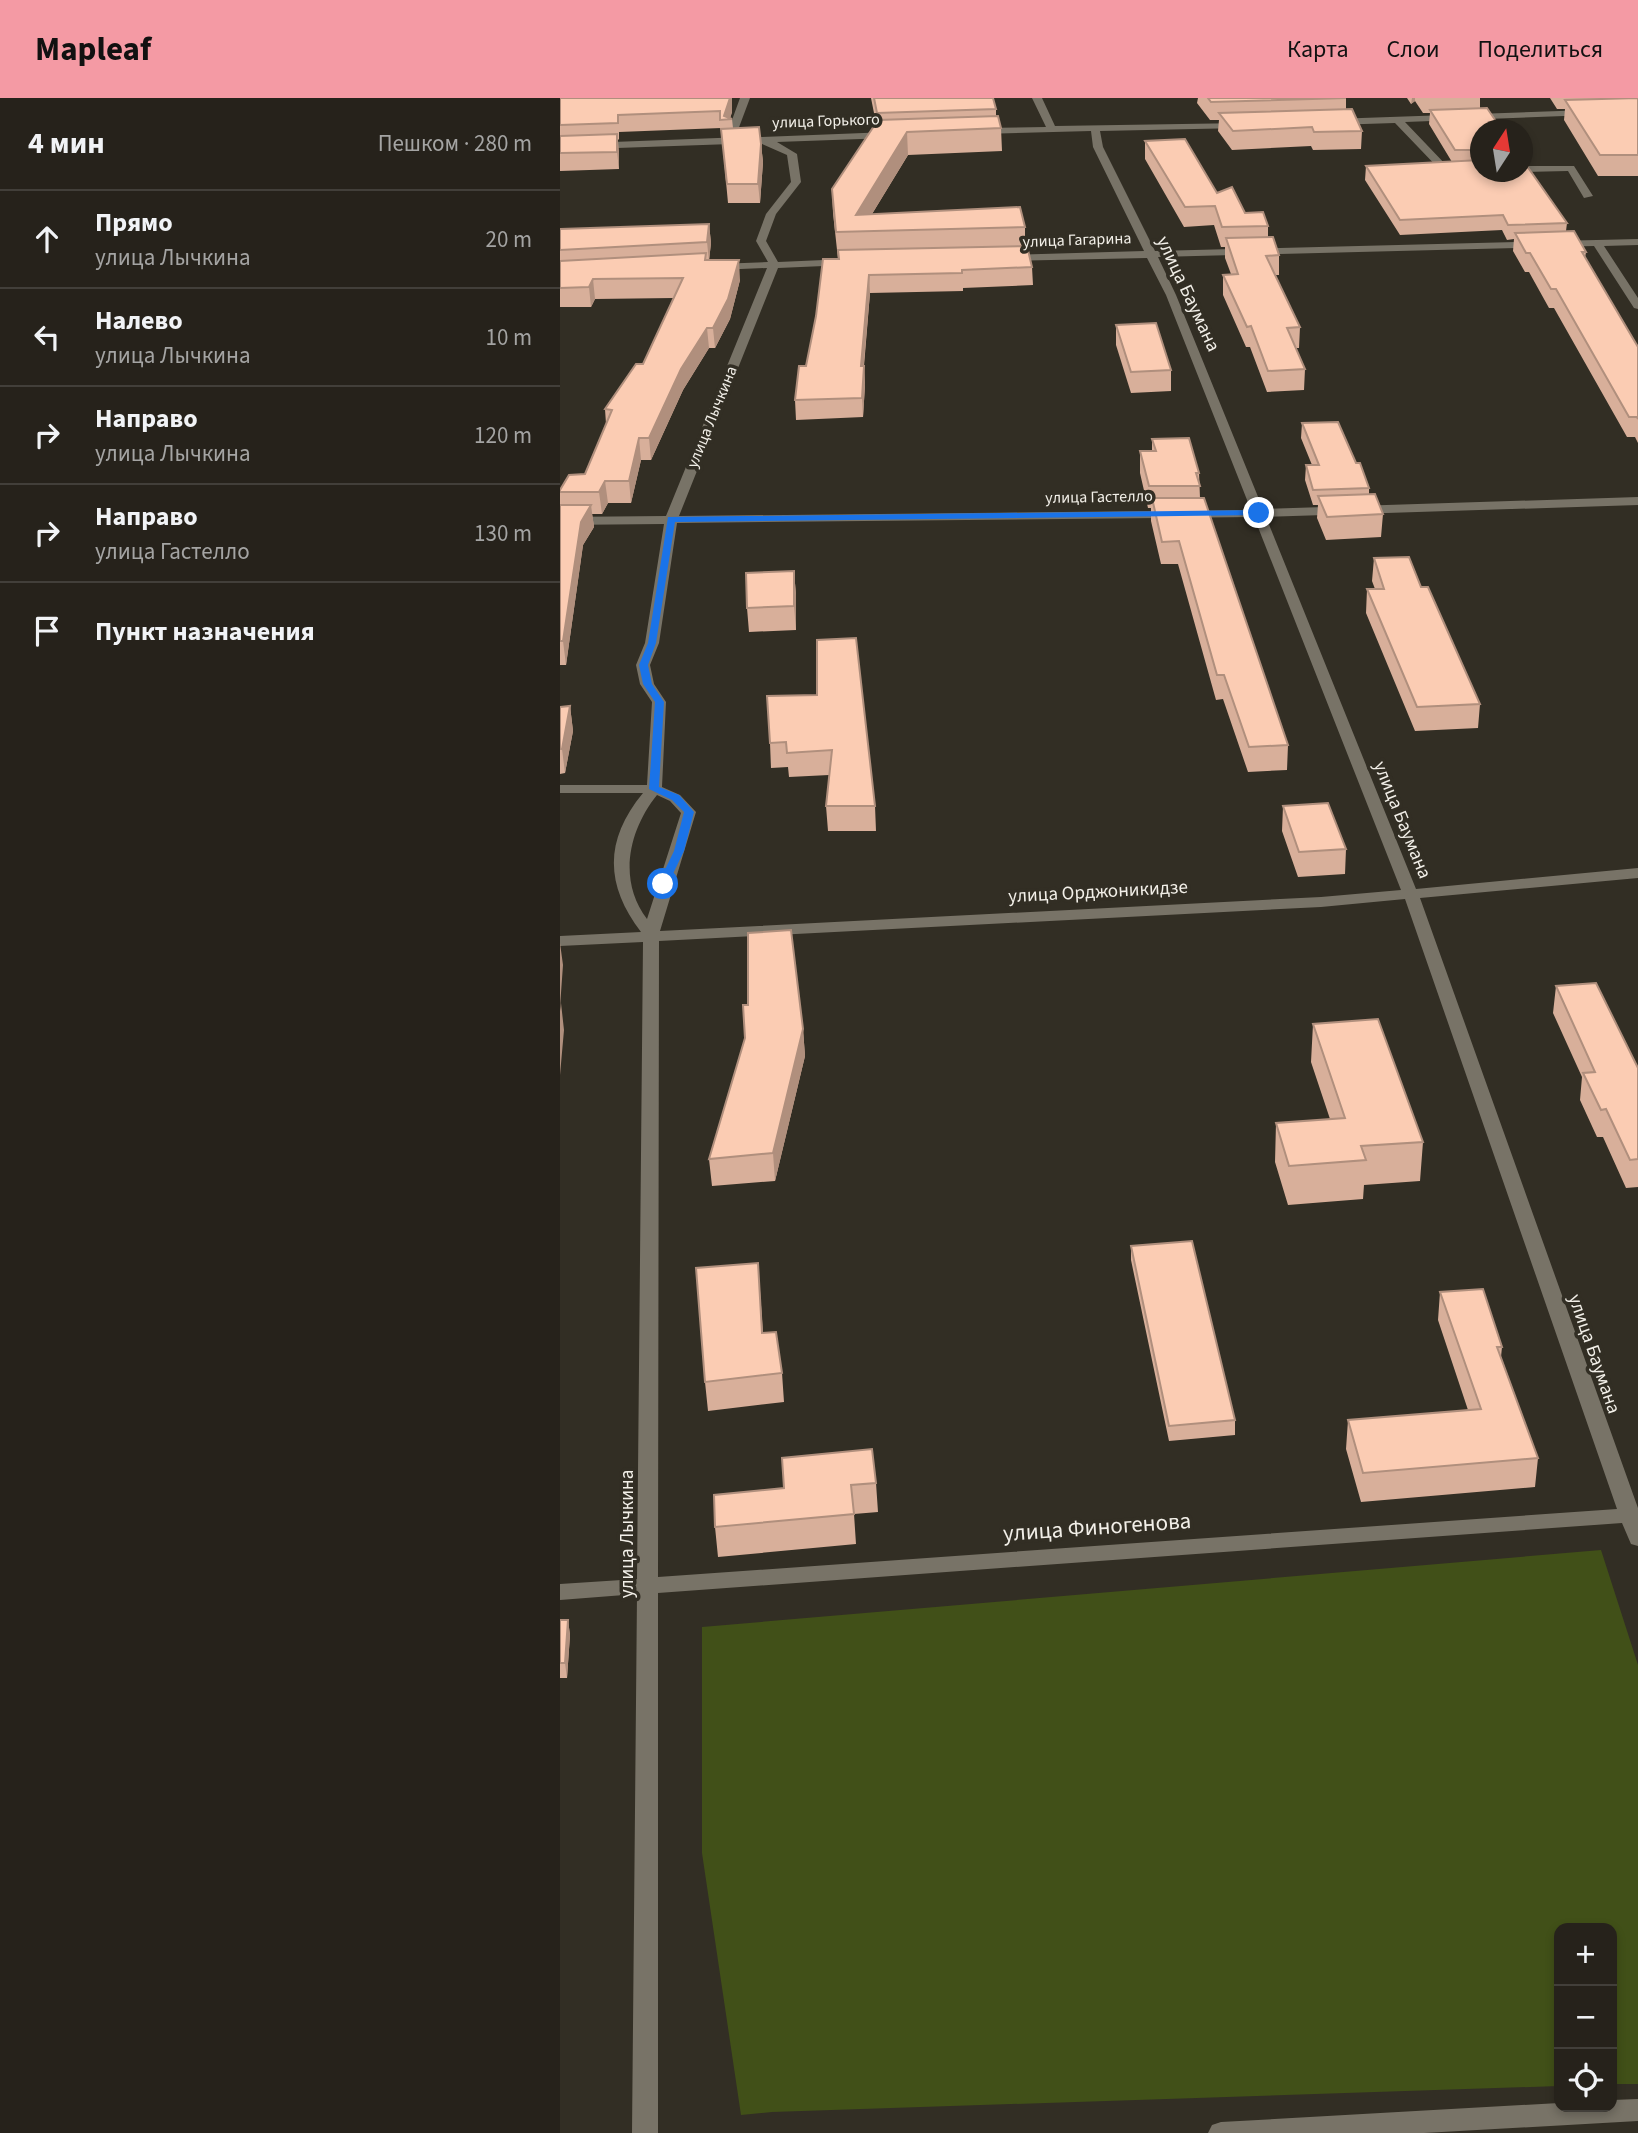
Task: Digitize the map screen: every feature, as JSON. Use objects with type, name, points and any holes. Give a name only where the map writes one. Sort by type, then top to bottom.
[{"type":"street","points":[[745,98],[733,131],[777,145],[792,154],[796,182],[771,214],[761,241],[774,264]]},
{"type":"street","points":[[1037,98],[1052,129]]},
{"type":"street","points":[[1316,122],[1598,113]]},
{"type":"street","points":[[1398,120],[1445,170],[1470,170]]},
{"type":"street","points":[[971,132],[1261,124]]},
{"type":"street","name":"улица Баумана","points":[[1095,129],[1098,147],[1171,295],[1411,895],[1634,1516],[1638,1539]]},
{"type":"street","name":"улица Горького","points":[[560,148],[903,134]]},
{"type":"street","points":[[1533,169],[1570,168],[1588,196]]},
{"type":"street","name":"улица Гагарина","points":[[996,258],[1638,242]]},
{"type":"street","points":[[1598,244],[1638,306]]},
{"type":"street","points":[[704,268],[857,262]]},
{"type":"street","name":"улица Лычкина","points":[[645,2133],[651,935],[663,884],[679,851],[689,812],[676,797],[654,789],[659,702],[647,684],[643,665],[652,643],[671,519],[774,264]]},
{"type":"street","name":"улица Гастелло","points":[[560,521],[1259,513],[1638,500]]},
{"type":"street","points":[[560,789],[654,789]]},
{"type":"street","points":[[651,935],[629,904],[622,884],[621,865],[630,823],[640,804],[654,789]]},
{"type":"street","name":"улица Орджоникидзе","points":[[560,941],[1411,895],[1638,873]]},
{"type":"street","name":"улица Финогенова","points":[[560,1592],[1634,1516]]},
{"type":"street","points":[[1221,2133],[1638,2110]]},
{"type":"green space","points":[[1601,1550],[1638,1665],[1638,2084],[1617,2084],[1617,1923],[1554,1923],[1554,2086],[741,2115],[702,1853],[702,1627]]},
{"type":"building","points":[[560,98],[730,98],[724,116],[732,119],[720,120],[720,111],[618,115],[618,123],[560,125]]},
{"type":"building","points":[[874,98],[993,98],[996,109],[877,113]]},
{"type":"building","points":[[1208,98],[1346,98],[1211,102]]},
{"type":"building","points":[[1638,98],[1638,155],[1600,155],[1565,100]]},
{"type":"building","points":[[1487,108],[1494,119],[1470,119],[1470,150],[1455,150],[1430,110]]},
{"type":"building","points":[[1352,109],[1362,131],[1314,132],[1312,127],[1233,131],[1219,113]]},
{"type":"building","points":[[998,116],[1001,128],[907,132],[856,215],[1020,207],[1025,227],[836,232],[832,189],[878,120]]},
{"type":"building","points":[[759,127],[761,144],[758,184],[727,184],[721,129]]},
{"type":"building","points":[[617,134],[617,152],[560,153],[560,136]]},
{"type":"building","points":[[1185,139],[1217,193],[1232,187],[1245,213],[1263,212],[1268,226],[1222,227],[1215,206],[1185,207],[1145,141]]},
{"type":"building","points":[[1470,161],[1470,182],[1533,182],[1533,175],[1567,223],[1508,225],[1503,215],[1400,220],[1366,166]]},
{"type":"building","points":[[709,224],[707,242],[560,250],[560,229]]},
{"type":"building","points":[[1574,231],[1586,252],[1582,252],[1638,347],[1638,419],[1629,417],[1556,289],[1551,289],[1515,233]]},
{"type":"building","points":[[1273,237],[1279,255],[1266,256],[1300,327],[1287,328],[1305,369],[1268,371],[1251,326],[1247,327],[1223,275],[1238,274],[1226,238]]},
{"type":"building","points":[[1027,246],[1032,267],[962,270],[962,273],[869,275],[861,366],[864,366],[862,398],[795,400],[799,366],[806,366],[816,316],[823,259],[839,259],[838,250]]},
{"type":"building","points":[[706,253],[705,260],[739,260],[728,299],[713,328],[707,328],[681,369],[649,438],[639,438],[629,481],[605,481],[599,492],[560,492],[569,475],[585,474],[612,410],[605,409],[636,364],[643,364],[683,278],[593,279],[589,287],[560,288],[560,261]]},
{"type":"building","points":[[1156,323],[1171,370],[1131,372],[1116,325]]},
{"type":"building","points":[[1338,422],[1356,463],[1360,463],[1369,488],[1313,490],[1306,465],[1319,465],[1302,423]]},
{"type":"building","points":[[1189,438],[1200,486],[1149,486],[1140,451],[1156,451],[1152,439]]},
{"type":"building","points":[[1375,494],[1383,514],[1327,517],[1318,496]]},
{"type":"building","points":[[1152,498],[1204,498],[1288,745],[1249,747],[1224,675],[1217,675],[1179,541],[1162,542]]},
{"type":"building","points":[[560,505],[591,505],[581,522],[563,641],[560,641]]},
{"type":"building","points":[[1409,557],[1421,587],[1428,587],[1480,704],[1417,707],[1367,589],[1384,589],[1374,558]]},
{"type":"building","points":[[794,571],[794,606],[747,608],[746,573]]},
{"type":"building","points":[[856,638],[875,806],[826,806],[832,750],[787,753],[786,742],[770,743],[767,696],[817,695],[817,640]]},
{"type":"building","points":[[570,706],[562,749],[560,749],[560,707]]},
{"type":"building","points":[[1328,803],[1346,849],[1299,852],[1283,806]]},
{"type":"building","points":[[791,930],[803,1029],[773,1153],[709,1159],[745,1038],[743,1005],[748,1005],[748,933]]},
{"type":"building","points":[[1596,983],[1638,1068],[1638,1159],[1630,1160],[1606,1109],[1601,1110],[1583,1073],[1595,1072],[1556,986]]},
{"type":"building","points":[[1378,1019],[1423,1142],[1361,1146],[1366,1160],[1289,1166],[1276,1123],[1345,1118],[1313,1024]]},
{"type":"building","points":[[1192,1241],[1235,1420],[1169,1426],[1131,1246]]},
{"type":"building","points":[[758,1263],[762,1333],[776,1332],[782,1373],[705,1382],[696,1268]]},
{"type":"building","points":[[1483,1289],[1502,1347],[1497,1347],[1538,1458],[1363,1473],[1348,1420],[1481,1409],[1440,1292]]},
{"type":"building","points":[[872,1449],[876,1483],[851,1485],[854,1514],[715,1527],[714,1495],[784,1488],[782,1458]]},
{"type":"building","points":[[560,1620],[568,1620],[565,1663],[560,1663]]},
{"type":"route","points":[[663,884],[679,851],[689,812],[676,797],[654,789],[659,702],[647,684],[643,665],[652,643],[671,519],[1259,513]]}]
